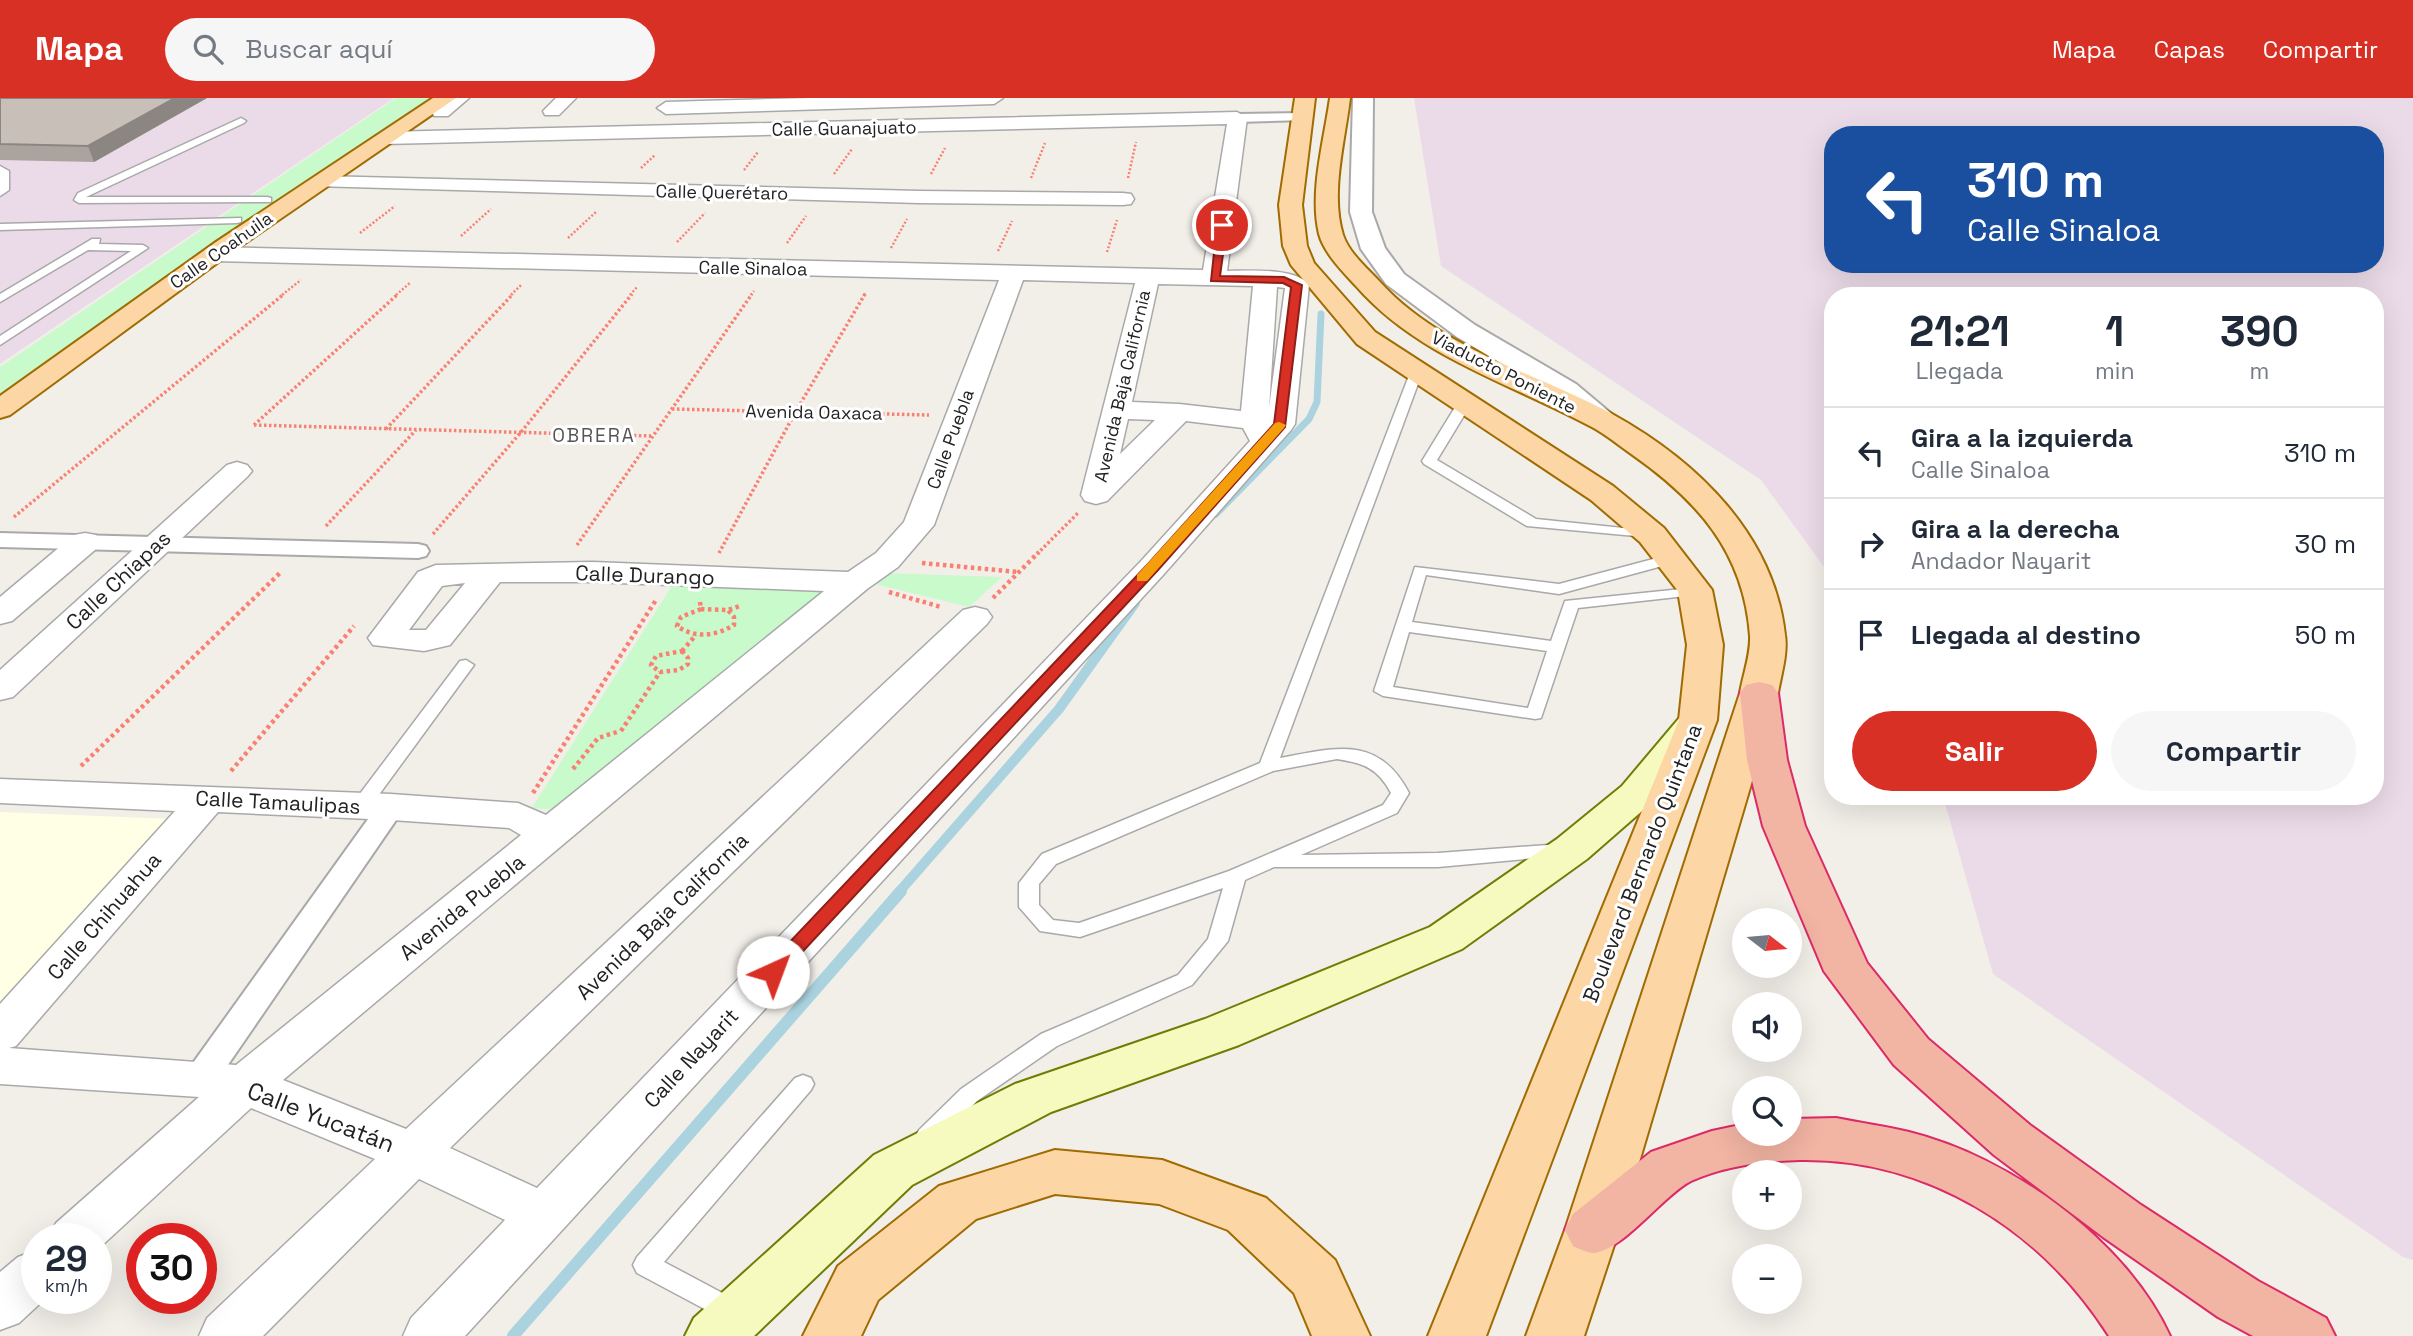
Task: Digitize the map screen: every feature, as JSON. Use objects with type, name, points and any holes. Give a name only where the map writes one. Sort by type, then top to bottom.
[{"type":"highway","points":[[1759,693],[1767,760],[1784,825],[1846,971],[1911,1052],[2012,1140],[2122,1221],[2238,1299],[2306,1336]]},
{"type":"highway","points":[[1592,1230],[1670,1167],[1712,1152],[1767,1140],[1849,1141],[1910,1153],[1987,1185],[2061,1237],[2118,1301],[2141,1336]]},
{"type":"main road","name":"Viaducto Poniente","points":[[1340,98],[1328,191],[1328,218],[1332,239],[1381,298],[1415,326],[1455,351],[1604,421]]},
{"type":"main road","name":"Calle Coahuila","points":[[0,382],[398,113],[433,105]]},
{"type":"main road","name":"Calle Coahuila","points":[[0,409],[214,254],[433,105]]},
{"type":"main road","name":"Boulevard Bernardo Quintana","points":[[1303,108],[1291,200],[1290,229],[1296,252],[1303,265],[1366,338],[1602,494],[1652,535],[1695,590],[1705,645],[1699,720],[1457,1336]]},
{"type":"main road","points":[[1555,1336],[1592,1230],[1759,693],[1768,638],[1759,588],[1739,541],[1711,506],[1679,473],[1604,421]]},
{"type":"main road","points":[[726,1325],[893,1170],[1033,1098],[1223,1032],[1446,938],[1572,849],[1636,794],[1699,720]]},
{"type":"main road","points":[[832,1336],[858,1283],[958,1202],[1055,1172],[1162,1182],[1247,1214],[1315,1277],[1341,1336]]},
{"type":"street","points":[[656,105],[994,98]]},
{"type":"street","points":[[1141,120],[1147,98]]},
{"type":"street","points":[[1363,98],[1361,212],[1373,249],[1395,279],[1466,331],[1566,390],[1604,421]]},
{"type":"street","points":[[433,105],[465,105]]},
{"type":"street","name":"Calle Guanajuato","points":[[385,138],[1237,118],[1303,108]]},
{"type":"street","points":[[545,111],[582,112]]},
{"type":"street","points":[[1214,279],[1237,118]]},
{"type":"street","points":[[456,158],[481,136]]},
{"type":"street","name":"Calle Querétaro","points":[[321,182],[919,197],[1123,199]]},
{"type":"street","name":"Calle Sinaloa","points":[[214,254],[1266,279],[1292,282],[1297,285],[1266,429]]},
{"type":"street","name":"Calle Puebla","points":[[855,582],[887,560],[918,524],[1013,274]]},
{"type":"street","name":"Avenida Baja California","points":[[1096,495],[1147,277]]},
{"type":"street","points":[[1116,410],[1179,412],[1266,429],[1266,279]]},
{"type":"street","name":"Avenida Baja California","points":[[1096,495],[1179,412]]},
{"type":"street","name":"Calle Nayarit","points":[[430,1336],[1153,567],[1266,429]]},
{"type":"street","name":"Calle Chiapas","points":[[0,689],[237,471]]},
{"type":"street","name":"Calle Durango","points":[[5,530],[85,542],[306,548],[491,572],[855,582]]},
{"type":"street","points":[[0,614],[85,542]]},
{"type":"street","points":[[426,563],[385,636],[387,639],[424,641],[438,638],[491,572]]},
{"type":"street","name":"Avenida Puebla","points":[[89,1223],[223,1082],[534,825],[855,582]]},
{"type":"street","name":"Avenida Baja California","points":[[226,1336],[413,1153],[975,617]]},
{"type":"street","name":"Calle Tamaulipas","points":[[0,791],[375,807],[534,825]]},
{"type":"street","name":"Calle Chihuahua","points":[[0,1034],[208,799]]},
{"type":"street","points":[[223,1082],[375,807]]},
{"type":"street","name":"Calle Yucatán","points":[[0,1066],[223,1082],[413,1153],[545,1214]]},
{"type":"street","points":[[0,1306],[21,1287]]},
{"type":"lane","points":[[241,121],[82,195],[79,200],[267,200]]},
{"type":"lane","points":[[0,169],[4,171],[1,191]]},
{"type":"lane","points":[[0,226],[237,220]]},
{"type":"lane","points":[[0,299],[126,223]]},
{"type":"lane","points":[[0,341],[143,248],[85,247]]},
{"type":"lane","points":[[1268,766],[1416,373]]},
{"type":"lane","points":[[1464,404],[1429,461],[1532,523],[1652,535]]},
{"type":"lane","points":[[1672,559],[1559,589],[1420,570],[1383,691],[1535,714],[1571,604],[1695,590]]},
{"type":"lane","points":[[1403,626],[1557,647]]},
{"type":"lane","points":[[375,807],[466,665]]},
{"type":"lane","points":[[1337,753],[1366,758],[1390,771],[1400,793],[1390,810],[1269,862],[1080,930],[1046,926],[1029,907],[1028,883],[1049,859],[1268,766],[1337,753]]},
{"type":"lane","points":[[1269,862],[1438,860],[1572,849]]},
{"type":"lane","points":[[893,1170],[969,1095],[1049,1040],[1185,981],[1218,940],[1236,876]]},
{"type":"lane","points":[[726,1325],[646,1265],[803,1084]]},
{"type":"path","points":[[5,530],[328,257],[422,186]]},
{"type":"path","points":[[435,260],[254,425],[652,436]]},
{"type":"path","points":[[386,429],[543,262]]},
{"type":"path","points":[[559,572],[770,268]]},
{"type":"path","points":[[706,576],[796,411],[879,271]]},
{"type":"path","name":"Avenida Oaxaca","points":[[671,409],[958,415]]},
{"type":"path","points":[[53,793],[306,548],[416,430]]},
{"type":"path","name":"Avenida Baja California","points":[[975,617],[1096,495]]},
{"type":"path","points":[[887,560],[1019,572]]},
{"type":"path","points":[[534,825],[672,576]]},
{"type":"path","points":[[855,582],[975,617]]},
{"type":"path","points":[[701,609],[681,617],[677,626],[695,635],[711,635],[734,625],[734,617],[728,610]]},
{"type":"path","points":[[682,651],[688,657],[688,664],[679,670],[660,672],[651,665],[656,656],[682,651],[695,635]]},
{"type":"shaded area","points":[[0,98],[394,98],[0,364]]},
{"type":"shaded area","points":[[1414,98],[2413,98],[2413,1260],[2403,1257],[1993,974],[1946,805],[2384,805],[2384,287],[1824,287],[1824,567],[1761,480],[1441,266]]},
{"type":"shaded area","points":[[0,812],[174,819],[0,1019]]},
{"type":"green space","points":[[396,98],[436,98],[0,404],[0,367]]},
{"type":"green space","points":[[885,573],[1002,577],[969,607],[871,583]]},
{"type":"green space","points":[[678,576],[841,581],[568,811],[532,808]]},
{"type":"building","points":[[0,98],[175,98],[88,146],[0,144]]},
{"type":"waterway","points":[[1216,514],[1309,419],[1317,402],[1321,314]]},
{"type":"waterway","points":[[899,892],[1059,709],[1135,603]]},
{"type":"waterway","points":[[513,1336],[901,891]]},
{"type":"slow traffic","points":[[1142,578],[1279,425]]},
{"type":"district","name":"OBRERA","points":[[594,435]]},
{"type":"route","points":[[773,972],[1153,567],[1280,424],[1297,285],[1284,280],[1214,279],[1222,225]]}]
